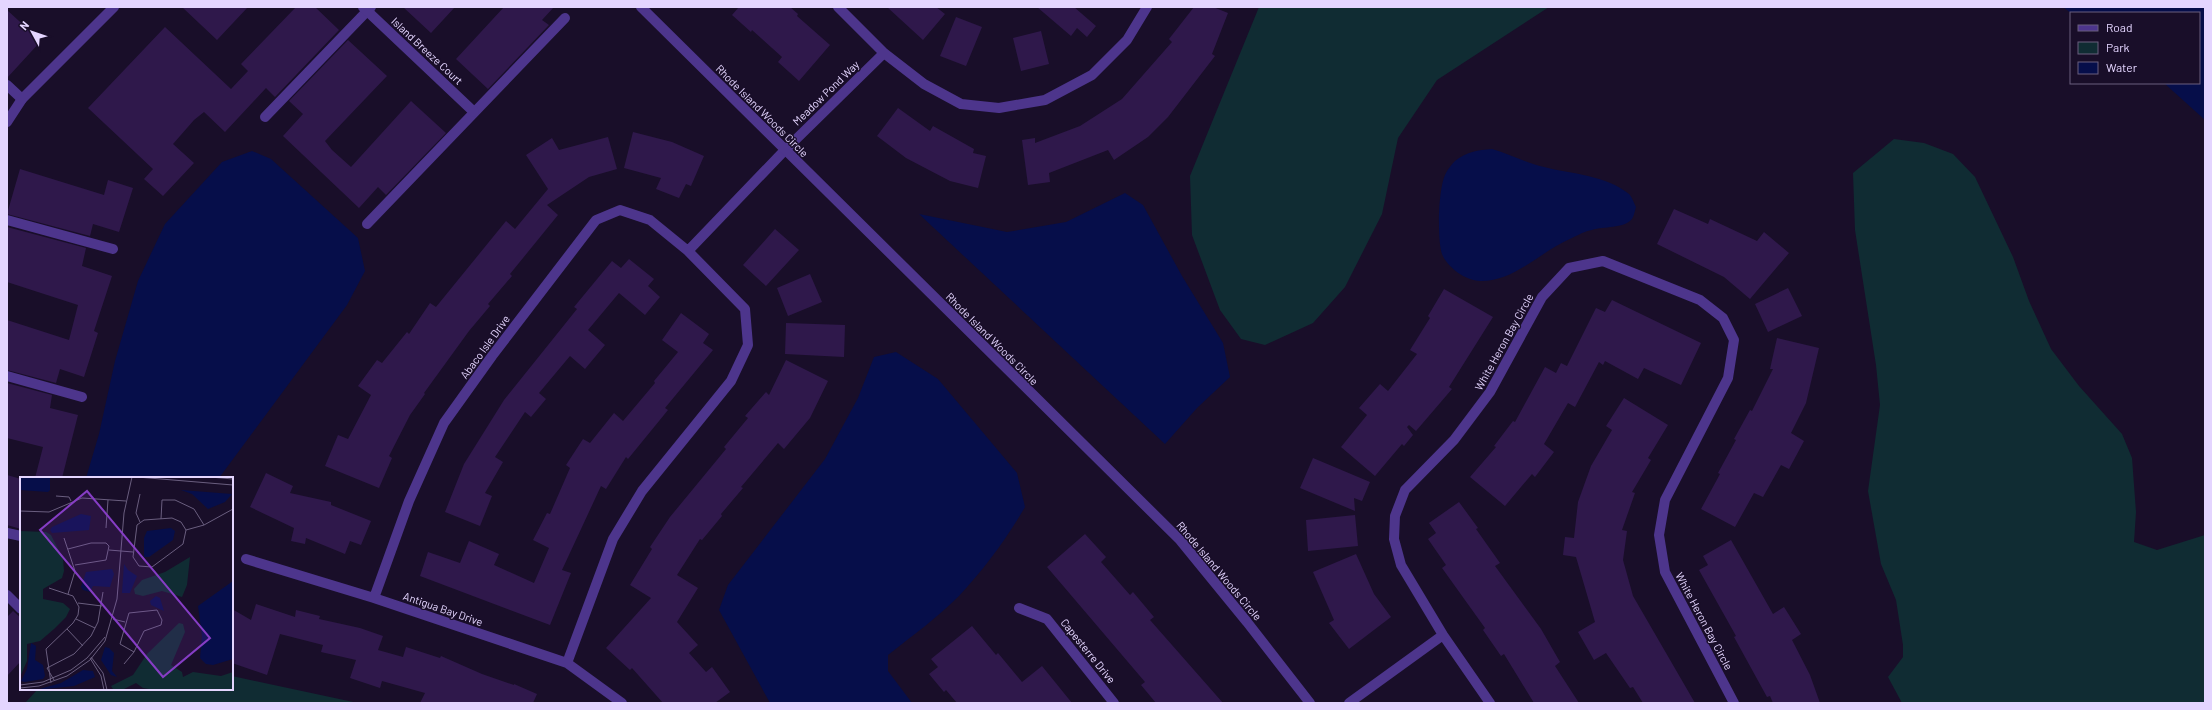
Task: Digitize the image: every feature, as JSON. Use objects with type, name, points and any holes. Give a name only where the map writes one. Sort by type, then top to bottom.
[{"type":"street","points":[[7,122],[22,99],[114,7]]},
{"type":"street","name":"Rhode Island Woods Circle","points":[[641,7],[784,151],[1180,540],[1247,622],[1310,703]]},
{"type":"street","points":[[838,7],[884,53],[924,84],[961,104],[999,108],[1045,100],[1092,75],[1127,40],[1147,7]]},
{"type":"street","points":[[265,117],[368,8]]},
{"type":"street","name":"Island Breeze Court","points":[[368,8],[474,112]]},
{"type":"street","points":[[367,224],[565,18]]},
{"type":"street","name":"Meadow Pond Way","points":[[784,151],[884,53]]},
{"type":"street","points":[[7,85],[22,99]]},
{"type":"street","points":[[688,251],[784,151]]},
{"type":"street","name":"Abaco Isle Drive","points":[[374,598],[409,500],[444,424],[492,356],[596,220],[620,210],[650,220],[688,251],[745,309],[748,345],[731,381],[642,491],[613,539],[567,663]]},
{"type":"street","points":[[7,220],[113,249]]},
{"type":"street","name":"White Heron Bay Circle","points":[[1490,703],[1443,634],[1401,565],[1394,539],[1395,516],[1405,490],[1454,440],[1490,392],[1542,297],[1569,268],[1604,261],[1700,300],[1723,318],[1734,340],[1728,378],[1665,500],[1659,535],[1665,572],[1734,703]]},
{"type":"street","points":[[7,376],[82,397]]},
{"type":"street","points":[[7,533],[20,536]]},
{"type":"street","name":"Antigua Bay Drive","points":[[246,559],[374,598],[567,663],[622,703]]},
{"type":"street","points":[[7,595],[20,608]]},
{"type":"street","name":"Capesterre Drive","points":[[1019,608],[1047,619],[1114,703]]},
{"type":"street","points":[[1349,703],[1443,634]]},
{"type":"green space","points":[[1259,7],[1549,7],[1437,80],[1398,138],[1382,214],[1345,287],[1313,323],[1265,345],[1241,339],[1220,310],[1192,235],[1190,176]]},
{"type":"green space","points":[[1894,139],[1924,143],[1953,154],[1975,177],[2013,257],[2029,301],[2051,349],[2079,386],[2122,434],[2132,458],[2136,512],[2134,542],[2157,550],[2205,535],[2205,703],[1902,703],[1888,677],[1903,657],[1903,645],[1896,600],[1881,564],[1868,491],[1880,405],[1876,365],[1855,230],[1853,173]]},
{"type":"green space","points":[[233,676],[358,703],[25,703],[37,690],[233,690]]},
{"type":"water","points":[[2063,7],[2205,7],[2205,120],[2165,84],[2200,84],[2200,12],[2070,12]]},
{"type":"water","points":[[1492,149],[1537,165],[1588,176],[1610,183],[1629,194],[1631,197],[1636,207],[1633,218],[1624,224],[1582,233],[1561,243],[1517,271],[1505,276],[1493,280],[1480,281],[1469,279],[1448,264],[1442,254],[1439,237],[1441,189],[1446,173],[1455,161],[1463,155],[1472,152]]},
{"type":"water","points":[[252,151],[271,159],[358,238],[365,271],[347,305],[220,477],[86,477],[99,434],[115,361],[138,281],[165,224],[222,162]]},
{"type":"water","points":[[1125,193],[1143,205],[1182,276],[1223,343],[1230,377],[1197,408],[1165,444],[919,214],[1007,232],[1066,222]]},
{"type":"water","points":[[896,352],[938,379],[1017,473],[1025,507],[995,553],[959,596],[888,655],[888,671],[912,703],[770,703],[719,610],[728,585],[825,459],[858,398],[874,357]]},
{"type":"building","points":[[182,7],[248,7],[217,40]]},
{"type":"building","points":[[296,7],[315,7],[339,30],[275,97],[266,88],[225,132],[204,112],[194,120],[173,144],[194,163],[163,196],[144,179],[153,169],[88,108],[165,27],[231,89],[248,71],[241,64]]},
{"type":"building","points":[[403,7],[455,7],[431,33]]},
{"type":"building","points":[[504,7],[554,7],[542,20],[549,25],[488,89],[456,59]]},
{"type":"building","points":[[739,7],[790,7],[798,14],[797,16],[830,45],[799,81],[778,62],[782,57],[752,30],[751,32],[732,15]]},
{"type":"building","points":[[887,7],[936,7],[945,14],[923,40]]},
{"type":"building","points":[[1037,7],[1074,7],[1096,26],[1087,37],[1077,28],[1071,36]]},
{"type":"building","points":[[1194,7],[1213,7],[1228,13],[1212,54],[1215,56],[1168,117],[1148,137],[1114,160],[1108,150],[1049,173],[1050,182],[1028,185],[1022,140],[1035,138],[1035,143],[1080,126],[1122,99],[1172,42],[1169,39]]},
{"type":"building","points":[[7,10],[41,41],[7,78]]},
{"type":"building","points":[[956,17],[982,27],[966,66],[940,56]]},
{"type":"building","points":[[1041,31],[1049,64],[1021,71],[1013,38]]},
{"type":"building","points":[[348,40],[387,76],[325,141],[332,150],[351,167],[411,101],[446,133],[386,195],[378,187],[359,208],[283,136],[303,114],[289,101]]},
{"type":"building","points":[[898,108],[930,131],[933,126],[974,149],[973,153],[986,156],[978,188],[950,181],[906,158],[877,136]]},
{"type":"building","points":[[633,132],[672,142],[704,156],[691,186],[686,184],[679,198],[656,189],[661,178],[624,168]]},
{"type":"building","points":[[608,137],[617,169],[589,177],[547,205],[558,215],[510,274],[512,276],[488,304],[490,306],[469,331],[424,393],[425,394],[410,415],[389,456],[392,458],[379,488],[325,466],[338,435],[348,439],[371,395],[358,386],[377,360],[382,363],[407,332],[409,334],[430,303],[436,307],[506,221],[515,229],[548,189],[526,155],[552,138],[559,150]]},
{"type":"building","points":[[20,169],[104,195],[108,180],[133,188],[119,232],[93,224],[90,236],[7,214]]},
{"type":"building","points":[[1674,209],[1708,224],[1710,219],[1757,241],[1764,232],[1789,253],[1750,299],[1724,277],[1657,244]]},
{"type":"building","points":[[7,227],[86,248],[82,266],[112,276],[94,331],[98,333],[84,377],[60,369],[56,383],[7,370],[7,320],[69,340],[78,305],[7,282]]},
{"type":"building","points":[[775,229],[799,250],[766,286],[743,265]]},
{"type":"building","points":[[629,259],[654,279],[648,286],[660,297],[645,315],[619,293],[588,330],[605,345],[585,369],[570,356],[539,393],[546,399],[531,417],[525,412],[495,457],[503,462],[485,493],[492,496],[480,526],[445,512],[464,464],[504,400],[577,309],[574,307],[612,261],[621,268]]},
{"type":"building","points":[[810,274],[822,302],[788,316],[777,288]]},
{"type":"building","points":[[1788,288],[1802,316],[1768,332],[1755,304]]},
{"type":"building","points":[[1444,289],[1493,317],[1449,387],[1452,389],[1416,431],[1409,425],[1407,427],[1413,435],[1404,446],[1402,444],[1375,476],[1341,447],[1367,415],[1359,408],[1380,384],[1388,391],[1417,354],[1410,350],[1430,318],[1428,316]]},
{"type":"building","points":[[1612,300],[1701,343],[1681,385],[1644,368],[1638,379],[1605,361],[1603,365],[1599,362],[1575,407],[1568,403],[1544,444],[1554,452],[1535,477],[1532,474],[1505,506],[1470,477],[1496,447],[1494,446],[1513,421],[1515,422],[1545,367],[1556,373],[1561,363],[1567,366],[1596,308],[1605,312]]},
{"type":"building","points":[[681,313],[709,334],[703,343],[713,350],[665,408],[668,410],[628,459],[626,457],[606,489],[601,486],[562,570],[571,573],[550,625],[420,576],[428,552],[460,563],[469,541],[499,554],[494,565],[534,583],[549,548],[533,540],[547,513],[550,514],[570,468],[566,465],[583,439],[590,443],[614,413],[623,421],[655,383],[654,381],[678,352],[662,340]]},
{"type":"building","points":[[786,323],[845,325],[844,357],[785,354]]},
{"type":"building","points":[[1777,338],[1819,348],[1806,403],[1791,433],[1804,441],[1789,469],[1781,465],[1763,497],[1754,493],[1735,527],[1701,509],[1720,474],[1718,473],[1736,440],[1734,439],[1750,410],[1752,411],[1773,369],[1770,369]]},
{"type":"building","points":[[786,360],[828,381],[810,418],[784,449],[778,443],[741,487],[743,488],[721,514],[722,516],[702,540],[700,539],[677,575],[698,588],[677,622],[698,645],[689,653],[706,672],[712,667],[730,692],[715,703],[663,703],[632,668],[630,670],[606,648],[651,598],[630,585],[652,549],[650,547],[670,517],[726,449],[724,447],[748,418],[745,416],[766,392],[769,395]]},
{"type":"building","points":[[7,383],[52,395],[50,408],[78,415],[62,477],[35,477],[43,447],[7,438]]},
{"type":"building","points":[[1624,398],[1668,425],[1648,458],[1651,460],[1632,492],[1635,493],[1622,530],[1627,531],[1623,560],[1633,596],[1695,703],[1643,703],[1633,687],[1630,688],[1606,653],[1594,660],[1578,632],[1595,622],[1576,557],[1563,555],[1565,537],[1574,538],[1578,502],[1591,466],[1612,430],[1606,426]]},
{"type":"building","points":[[1313,458],[1370,482],[1362,501],[1354,498],[1355,511],[1300,488]]},
{"type":"building","points":[[266,473],[293,486],[290,493],[331,502],[331,505],[371,521],[361,545],[350,541],[345,554],[306,538],[305,544],[291,541],[294,528],[250,507]]},
{"type":"building","points":[[7,475],[20,479],[20,529],[7,525]]},
{"type":"building","points":[[1459,502],[1478,528],[1476,529],[1500,563],[1495,566],[1541,629],[1560,662],[1555,666],[1579,703],[1534,703],[1504,654],[1501,656],[1483,630],[1485,628],[1442,568],[1446,565],[1428,539],[1436,533],[1429,523]]},
{"type":"building","points":[[1355,515],[1358,546],[1308,551],[1306,520]]},
{"type":"building","points":[[1085,534],[1106,557],[1101,562],[1130,595],[1133,592],[1154,617],[1150,620],[1223,703],[1156,703],[1141,685],[1145,682],[1047,567]]},
{"type":"building","points":[[1731,540],[1773,614],[1784,607],[1801,634],[1792,640],[1810,675],[1820,703],[1773,703],[1770,696],[1767,697],[1734,637],[1736,636],[1699,570],[1708,565],[1703,556]]},
{"type":"building","points":[[1356,554],[1374,594],[1391,617],[1349,649],[1329,623],[1334,620],[1313,572]]},
{"type":"building","points":[[256,604],[295,617],[296,610],[320,616],[319,619],[360,628],[383,636],[378,650],[403,657],[406,647],[440,658],[441,656],[482,674],[514,684],[537,694],[533,703],[420,703],[425,693],[382,681],[380,688],[350,678],[356,660],[321,652],[323,645],[280,634],[267,675],[233,663],[233,610],[251,620]]},
{"type":"building","points":[[13,611],[20,617],[20,662],[7,676],[7,617]]},
{"type":"building","points":[[972,626],[996,655],[998,653],[1022,682],[1042,666],[1072,703],[957,703],[946,690],[944,692],[929,674],[938,667],[931,659]]}]
